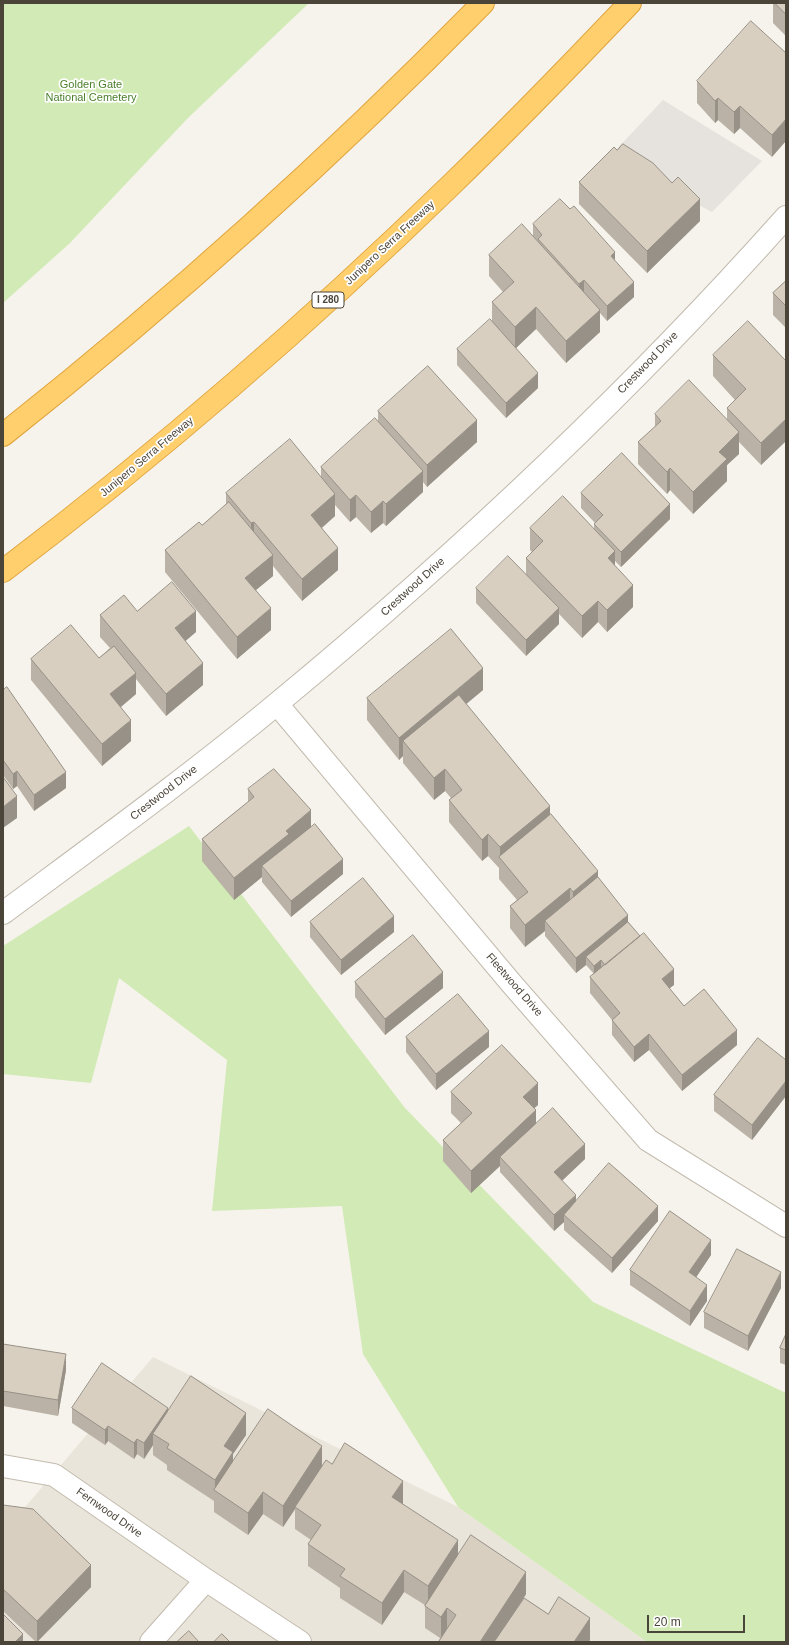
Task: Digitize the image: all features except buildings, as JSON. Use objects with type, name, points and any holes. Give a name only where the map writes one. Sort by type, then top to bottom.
[{"type":"highway","points":[[3,435],[87,368],[249,228],[355,130],[483,3]]},
{"type":"highway","name":"Junipero Serra Freeway","points":[[3,571],[140,464],[248,372],[352,279],[498,140],[630,3]]},
{"type":"street","name":"Crestwood Drive","points":[[3,914],[130,819],[277,704],[398,602],[519,491],[642,370],[786,218]]},
{"type":"street","name":"Fleetwood Drive","points":[[277,704],[511,983],[648,1140],[786,1226]]},
{"type":"street","name":"Fernwood Drive","points":[[3,1466],[54,1475],[206,1580],[300,1642]]},
{"type":"street","points":[[151,1642],[206,1580]]},
{"type":"shaded area","points":[[663,100],[762,161],[712,212],[609,157]]},
{"type":"shaded area","points":[[153,1357],[458,1507],[647,1642],[3,1642],[3,1533]]},
{"type":"green space","name":"Golden Gate National Cemetery","points":[[3,3],[309,3],[188,118],[70,243],[3,303]]},
{"type":"green space","points":[[189,826],[405,1108],[593,1302],[786,1393],[786,1642],[647,1642],[458,1507],[363,1354],[342,1206],[212,1211],[227,1060],[119,978],[91,1083],[3,1074],[3,946]]}]
